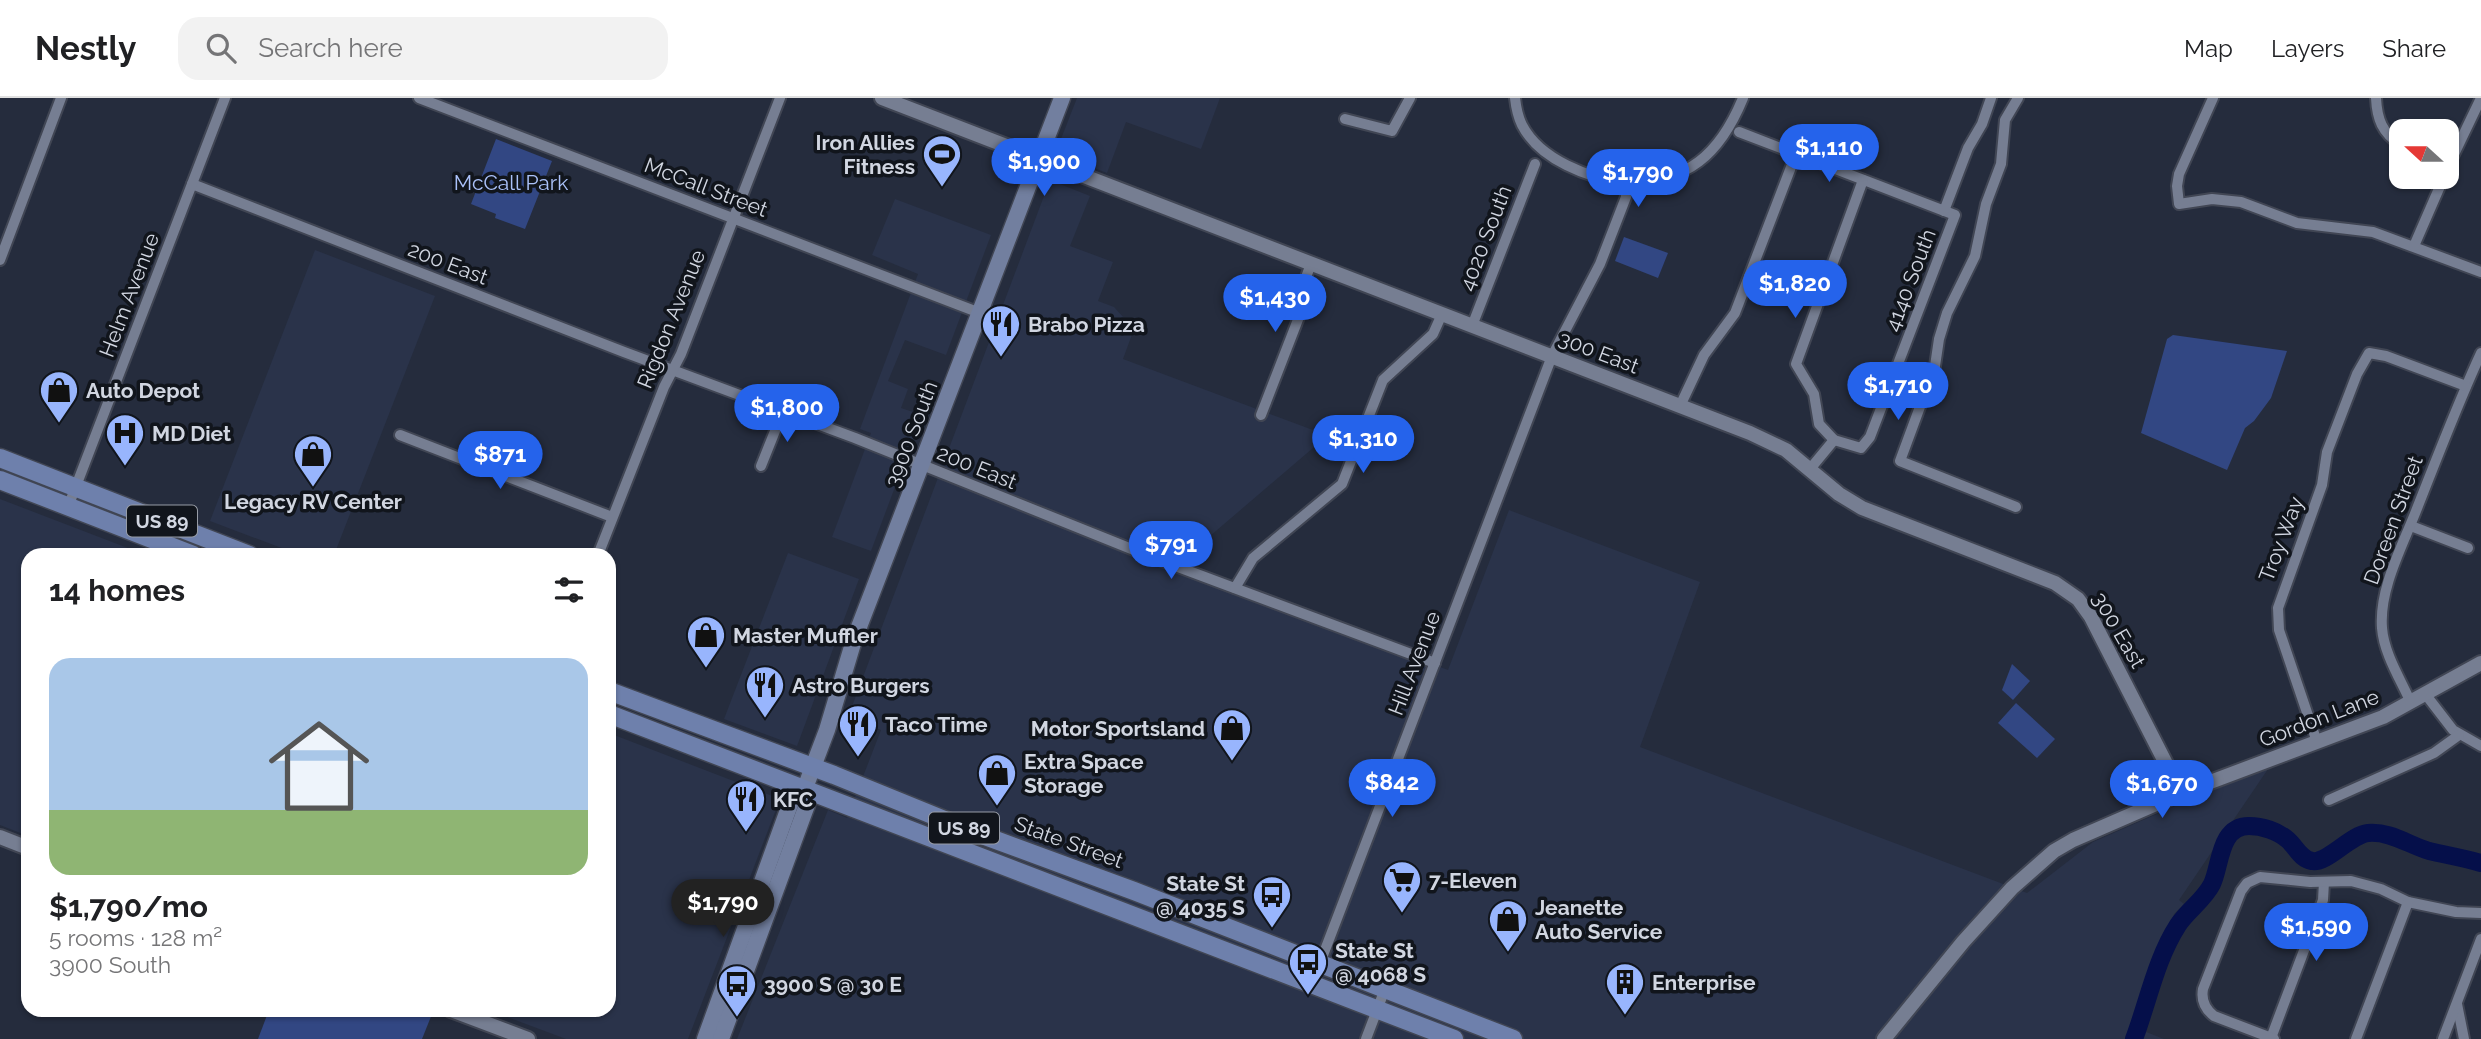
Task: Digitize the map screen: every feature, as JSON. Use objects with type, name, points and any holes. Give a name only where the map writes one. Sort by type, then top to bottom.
[{"type":"main road","name":"3900 South","points":[[721,1039],[807,805],[805,788],[854,640],[1062,98]]},
{"type":"main road","name":"US 89","points":[[0,458],[231,548]]},
{"type":"main road","name":"US 89","points":[[0,481],[176,548]]},
{"type":"main road","name":"State Street","points":[[616,694],[813,767],[974,832],[1134,891],[1513,1039]]},
{"type":"main road","name":"US 89","points":[[616,717],[1454,1039]]},
{"type":"main road","name":"3900 South","points":[[705,1039],[792,799],[805,788]]},
{"type":"street","points":[[0,260],[61,98]]},
{"type":"street","name":"Helm Avenue","points":[[68,507],[225,98]]},
{"type":"street","name":"McCall Street","points":[[419,98],[980,313]]},
{"type":"street","name":"Rigdon Avenue","points":[[601,548],[780,98]]},
{"type":"street","name":"300 East","points":[[882,98],[1772,443],[1810,468],[1839,494],[1862,508],[2043,577],[2067,590],[2091,617],[2181,793]]},
{"type":"street","points":[[1345,119],[1392,131],[1410,98]]},
{"type":"street","points":[[1514,98],[1523,126],[1544,150],[1578,170],[1609,181],[1625,183],[1666,179],[1700,162],[1719,144],[1743,98]]},
{"type":"street","name":"4140 South","points":[[1834,440],[1861,448],[1870,437],[1950,213],[1968,148],[1982,124],[1992,98]]},
{"type":"street","points":[[2016,508],[1900,461],[1935,366],[1947,313],[1975,256],[1986,204],[2001,163],[2005,120],[2018,98]]},
{"type":"street","points":[[2213,98],[2179,174],[2179,204],[2212,199],[2241,202],[2297,223],[2374,232],[2481,272]]},
{"type":"street","points":[[2376,98],[2377,115],[2382,130],[2389,136]]},
{"type":"street","points":[[2459,143],[2481,98]]},
{"type":"street","points":[[1739,132],[1950,213]]},
{"type":"street","points":[[1680,406],[1703,355],[1735,313],[1796,154]]},
{"type":"street","name":"4020 South","points":[[1472,326],[1535,164]]},
{"type":"street","points":[[1810,468],[1834,440],[1819,424],[1814,394],[1796,364],[1863,180]]},
{"type":"street","name":"Hill Avenue","points":[[1312,984],[1552,356],[1600,264],[1626,197],[1625,183]]},
{"type":"street","name":"200 East","points":[[192,184],[1435,663]]},
{"type":"street","points":[[2414,246],[2438,189]]},
{"type":"street","points":[[1261,415],[1302,308],[1303,285],[1311,264]]},
{"type":"street","points":[[1235,588],[1253,558],[1342,484],[1382,380],[1433,334],[1442,314]]},
{"type":"street","name":"Troy Way","points":[[2317,742],[2279,630],[2277,608],[2318,499],[2327,452],[2357,374],[2369,353],[2386,356],[2466,386]]},
{"type":"street","name":"Doreen Street","points":[[2411,703],[2382,632],[2386,590],[2481,353]]},
{"type":"street","points":[[761,466],[783,411]]},
{"type":"street","points":[[400,435],[612,517]]},
{"type":"street","points":[[2410,526],[2468,548]]},
{"type":"street","name":"Gordon Lane","points":[[1884,1039],[2012,888],[2040,862],[2073,840],[2181,793],[2383,717],[2481,663]]},
{"type":"street","points":[[2426,695],[2445,722],[2459,735],[2480,742]]},
{"type":"street","points":[[2329,800],[2434,754],[2459,735]]},
{"type":"street","points":[[0,837],[21,845]]},
{"type":"street","points":[[2324,882],[2323,900],[2273,1038],[2209,1012],[2203,1002],[2203,989],[2244,885],[2260,877],[2356,882],[2381,889],[2408,902],[2456,912],[2481,913]]},
{"type":"street","points":[[2357,1039],[2408,902]]},
{"type":"street","points":[[2443,1039],[2481,939]]},
{"type":"street","points":[[1366,1039],[1385,989]]},
{"type":"street","points":[[2457,1004],[2464,1039]]},
{"type":"street","points":[[470,1017],[528,1039]]},
{"type":"shaded area","points":[[1077,98],[1220,98],[1201,149],[1126,122],[1107,173],[1068,158],[1059,144]]},
{"type":"shaded area","points":[[1050,180],[1090,196],[1070,246],[1113,262],[1098,301],[1114,307],[1134,329],[1123,359],[1321,433],[1313,448],[1203,542],[1191,575],[1448,670],[1509,510],[1700,582],[1640,747],[2027,893],[2093,842],[2193,798],[2268,769],[2179,900],[2184,904],[2174,914],[2141,1030],[2164,1039],[737,1039],[828,810],[847,818],[881,730],[848,717]]},
{"type":"shaded area","points":[[895,199],[991,235],[946,355],[905,340],[888,381],[908,389],[901,408],[922,415],[871,551],[832,537],[871,433],[860,429],[918,274],[872,255]]},
{"type":"shaded area","points":[[315,250],[435,296],[337,548],[281,548],[210,521]]},
{"type":"shaded area","points":[[0,499],[128,548],[21,548],[21,833],[0,825]]},
{"type":"shaded area","points":[[788,553],[859,579],[797,746],[724,719]]},
{"type":"shaded area","points":[[616,736],[780,799],[688,1039],[566,1039],[508,1017],[616,1017]]},
{"type":"green space","name":"McCall Park","points":[[496,139],[552,161],[525,229],[495,218],[496,214],[471,204]]},
{"type":"green space","points":[[1624,237],[1668,253],[1658,278],[1615,261]]},
{"type":"green space","points":[[2173,335],[2287,351],[2271,398],[2254,421],[2245,428],[2227,470],[2141,433],[2167,339]]},
{"type":"green space","points":[[2012,664],[2030,681],[2013,700],[2002,690]]},
{"type":"green space","points":[[2016,703],[2055,739],[2037,758],[1998,723]]},
{"type":"green space","points":[[266,1017],[431,1017],[422,1039],[258,1039]]},
{"type":"waterway","points":[[2134,1039],[2170,938],[2209,890],[2226,839],[2239,828],[2254,826],[2275,832],[2288,840],[2304,858],[2312,861],[2325,858],[2361,835],[2376,833],[2392,836],[2429,851],[2481,863]]},
{"type":"place","name":"Iron Allies Fitness","points":[[942,188]]},
{"type":"place","name":"Brabo Pizza","points":[[1001,358]]},
{"type":"place","name":"Auto Depot","points":[[59,424]]},
{"type":"place","name":"MD Diet","points":[[125,467]]},
{"type":"place","name":"Legacy RV Center","points":[[313,488]]},
{"type":"place","name":"Master Muffler","points":[[706,669]]},
{"type":"place","name":"Astro Burgers","points":[[765,719]]},
{"type":"place","name":"Taco Time","points":[[858,758]]},
{"type":"place","name":"Motor Sportsland","points":[[1232,762]]},
{"type":"place","name":"Extra Space Storage","points":[[997,807]]},
{"type":"place","name":"KFC","points":[[746,833]]},
{"type":"place","name":"7-Eleven","points":[[1402,914]]},
{"type":"place","name":"State St @ 4035 S","points":[[1272,929]]},
{"type":"place","name":"Jeanette Auto Service","points":[[1508,953]]},
{"type":"place","name":"State St @ 4068 S","points":[[1308,996]]},
{"type":"place","name":"Enterprise","points":[[1625,1016]]},
{"type":"place","name":"3900 S @ 30 E","points":[[737,1018]]}]
